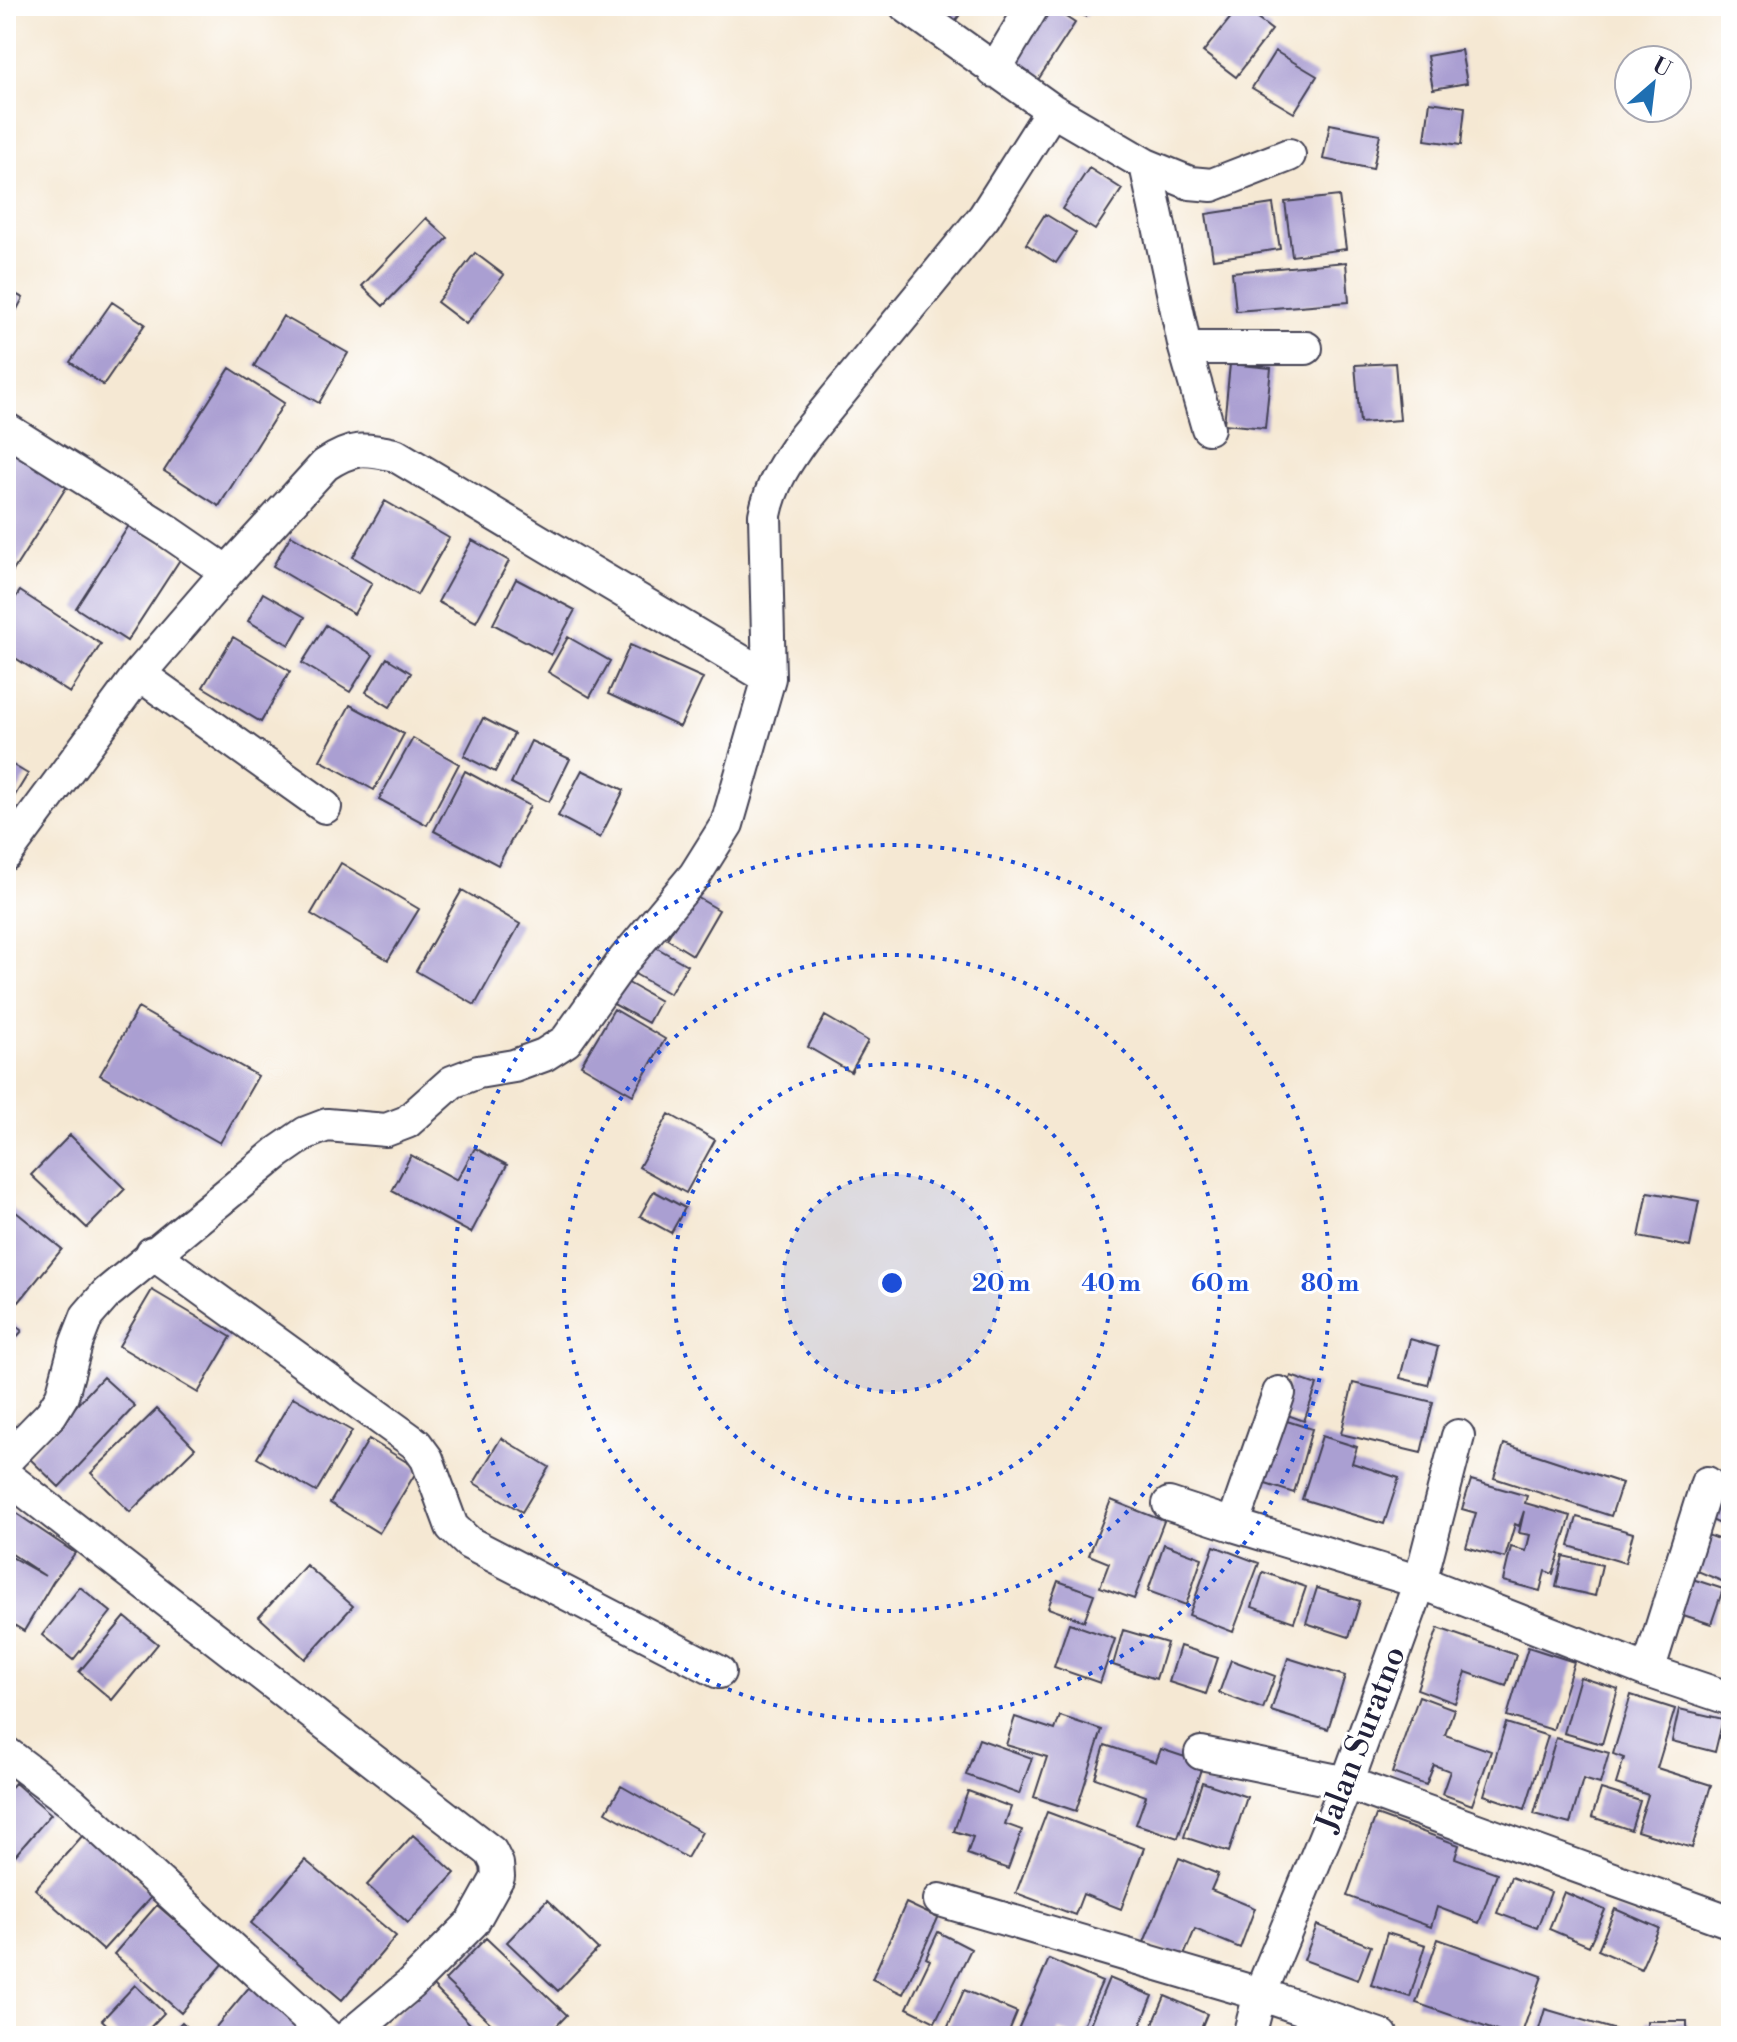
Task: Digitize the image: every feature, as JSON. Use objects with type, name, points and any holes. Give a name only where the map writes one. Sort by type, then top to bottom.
[{"type":"street","points":[[906,6],[1052,110],[1146,165],[1190,183],[1212,185],[1289,155]]},
{"type":"street","points":[[994,71],[1033,6]]},
{"type":"street","points":[[6,1460],[51,1414],[62,1396],[87,1316],[107,1293],[152,1253],[306,1133],[327,1125],[386,1130],[407,1122],[452,1082],[478,1072],[514,1066],[544,1055],[566,1041],[624,960],[695,875],[727,824],[769,678],[765,515],[769,492],[804,437],[984,217],[1052,110]]},
{"type":"street","points":[[1146,165],[1185,348],[1208,428]]},
{"type":"street","points":[[1185,348],[1306,348]]},
{"type":"street","points":[[8,435],[166,530],[227,572]]},
{"type":"street","points":[[6,854],[139,674],[227,572],[325,465],[344,452],[357,449],[395,455],[769,678]]},
{"type":"street","points":[[139,674],[325,807]]},
{"type":"street","points":[[152,1253],[416,1444],[427,1459],[452,1527],[469,1543],[719,1672]]},
{"type":"street","points":[[1233,1525],[1279,1393]]},
{"type":"street","name":"Jalan Suratno","points":[[1249,2036],[1260,1994],[1347,1783],[1420,1582],[1458,1436]]},
{"type":"street","points":[[6,1476],[491,1852],[497,1864],[498,1877],[473,1922],[411,1984],[349,2036]]},
{"type":"street","points":[[1648,1671],[1707,1483]]},
{"type":"street","points":[[1169,1504],[1420,1582],[1648,1671],[1731,1699]]},
{"type":"street","points":[[6,1753],[71,1802],[327,2036]]},
{"type":"street","points":[[1201,1753],[1347,1783],[1731,1922]]},
{"type":"street","points":[[940,1900],[1260,1994],[1382,2036]]},
{"type":"building","points":[[937,6],[966,6],[956,20]]},
{"type":"building","points":[[1038,6],[1049,6],[1075,23],[1036,83],[1002,62]]},
{"type":"building","points":[[1068,6],[1093,6],[1086,17]]},
{"type":"building","points":[[1240,6],[1272,30],[1236,77],[1203,52]]},
{"type":"building","points":[[1461,50],[1467,83],[1433,89],[1427,56]]},
{"type":"building","points":[[1275,51],[1317,76],[1294,113],[1252,88]]},
{"type":"building","points":[[1430,102],[1465,107],[1461,145],[1425,140]]},
{"type":"building","points":[[1330,124],[1380,134],[1373,169],[1323,159]]},
{"type":"building","points":[[1089,168],[1122,189],[1095,230],[1062,209]]},
{"type":"building","points":[[1339,196],[1346,249],[1292,256],[1285,202]]},
{"type":"building","points":[[1273,204],[1280,249],[1213,259],[1206,214]]},
{"type":"building","points":[[1045,214],[1076,233],[1056,263],[1026,244]]},
{"type":"building","points":[[426,218],[448,238],[383,306],[362,286]]},
{"type":"building","points":[[475,253],[504,275],[466,324],[437,302]]},
{"type":"building","points":[[1346,262],[1349,302],[1236,311],[1232,272]]},
{"type":"building","points":[[6,289],[23,298],[6,330]]},
{"type":"building","points":[[112,302],[145,324],[103,385],[70,362]]},
{"type":"building","points":[[283,316],[348,353],[319,403],[254,366]]},
{"type":"building","points":[[1395,363],[1400,420],[1360,423],[1355,365]]},
{"type":"building","points":[[1230,364],[1271,368],[1265,428],[1224,424]]},
{"type":"building","points":[[230,368],[284,403],[219,506],[164,471]]},
{"type":"building","points":[[14,444],[71,480],[6,582],[6,457]]},
{"type":"building","points":[[385,501],[449,538],[417,595],[353,557]]},
{"type":"building","points":[[130,524],[181,558],[127,641],[76,608]]},
{"type":"building","points":[[291,535],[372,583],[354,614],[273,566]]},
{"type":"building","points":[[472,540],[509,561],[476,622],[438,602]]},
{"type":"building","points":[[516,579],[575,610],[551,655],[493,624]]},
{"type":"building","points":[[20,591],[101,644],[70,693],[6,652],[6,612]]},
{"type":"building","points":[[263,593],[305,617],[289,645],[248,621]]},
{"type":"building","points":[[326,625],[373,655],[350,692],[302,663]]},
{"type":"building","points":[[233,637],[290,671],[261,722],[203,687]]},
{"type":"building","points":[[568,637],[610,661],[590,697],[548,672]]},
{"type":"building","points":[[630,645],[703,678],[680,727],[608,694]]},
{"type":"building","points":[[387,658],[411,673],[390,707],[366,692]]},
{"type":"building","points":[[350,705],[404,734],[374,790],[320,760]]},
{"type":"building","points":[[483,718],[514,734],[495,772],[464,756]]},
{"type":"building","points":[[413,738],[459,764],[427,825],[379,799]]},
{"type":"building","points":[[531,741],[570,759],[549,802],[511,783]]},
{"type":"building","points":[[6,761],[28,774],[6,810]]},
{"type":"building","points":[[582,770],[624,790],[600,838],[558,816]]},
{"type":"building","points":[[465,771],[530,806],[498,865],[434,831]]},
{"type":"building","points":[[341,863],[419,909],[388,960],[311,914]]},
{"type":"building","points":[[462,890],[520,924],[475,1005],[416,971]]},
{"type":"building","points":[[693,895],[719,910],[693,955],[667,939]]},
{"type":"building","points":[[645,941],[687,965],[670,994],[628,970]]},
{"type":"building","points":[[623,980],[660,1001],[648,1023],[610,1002]]},
{"type":"building","points":[[138,1008],[258,1076],[220,1143],[100,1075]]},
{"type":"building","points":[[614,1009],[665,1039],[633,1095],[581,1065]]},
{"type":"building","points":[[825,1016],[868,1041],[851,1072],[808,1047]]},
{"type":"building","points":[[669,1114],[715,1140],[686,1193],[639,1167]]},
{"type":"building","points":[[70,1135],[125,1189],[87,1228],[31,1175]]},
{"type":"building","points":[[475,1148],[507,1165],[471,1233],[392,1191],[411,1155],[457,1180]]},
{"type":"building","points":[[654,1191],[685,1208],[671,1233],[640,1216]]},
{"type":"building","points":[[1648,1192],[1699,1201],[1690,1247],[1639,1237]]},
{"type":"building","points":[[6,1204],[62,1249],[19,1302],[6,1292]]},
{"type":"building","points":[[152,1290],[231,1337],[198,1393],[119,1346]]},
{"type":"building","points":[[6,1317],[22,1331],[6,1349]]},
{"type":"building","points":[[1410,1339],[1438,1347],[1428,1385],[1400,1378]]},
{"type":"building","points":[[1291,1376],[1317,1385],[1304,1421],[1279,1412]]},
{"type":"building","points":[[103,1377],[135,1406],[59,1487],[28,1457]]},
{"type":"building","points":[[1353,1383],[1433,1402],[1421,1453],[1341,1434]]},
{"type":"building","points":[[293,1397],[352,1431],[316,1492],[257,1458]]},
{"type":"building","points":[[157,1409],[195,1448],[130,1512],[91,1473]]},
{"type":"building","points":[[1271,1416],[1312,1429],[1294,1493],[1253,1480]]},
{"type":"building","points":[[1322,1436],[1357,1447],[1352,1463],[1399,1478],[1384,1524],[1302,1499]]},
{"type":"building","points":[[501,1438],[549,1467],[522,1512],[474,1483]]},
{"type":"building","points":[[369,1439],[418,1469],[379,1533],[330,1503]]},
{"type":"building","points":[[1504,1444],[1622,1483],[1611,1516],[1494,1478]]},
{"type":"building","points":[[1471,1480],[1527,1496],[1525,1503],[1571,1516],[1553,1574],[1545,1571],[1540,1591],[1503,1581],[1511,1547],[1526,1551],[1530,1535],[1519,1533],[1524,1511],[1519,1526],[1515,1524],[1505,1558],[1466,1547],[1476,1513],[1462,1509]]},
{"type":"building","points":[[1721,1483],[1731,1488],[1731,1529],[1705,1517]]},
{"type":"building","points":[[1111,1500],[1164,1521],[1134,1599],[1100,1587],[1109,1563],[1089,1555]]},
{"type":"building","points":[[7,1507],[75,1553],[53,1582],[24,1631],[6,1620],[6,1554],[45,1576],[6,1550]]},
{"type":"building","points":[[1577,1517],[1633,1533],[1625,1563],[1569,1546]]},
{"type":"building","points":[[1702,1533],[1731,1544],[1731,1585],[1688,1567]]},
{"type":"building","points":[[1164,1544],[1202,1558],[1186,1605],[1148,1591]]},
{"type":"building","points":[[1214,1546],[1259,1563],[1233,1632],[1189,1615]]},
{"type":"building","points":[[1563,1556],[1602,1565],[1595,1596],[1556,1587]]},
{"type":"building","points":[[306,1565],[353,1606],[305,1659],[259,1617]]},
{"type":"building","points":[[1263,1572],[1306,1587],[1294,1622],[1252,1607]]},
{"type":"building","points":[[1683,1576],[1723,1589],[1711,1624],[1671,1611]]},
{"type":"building","points":[[1058,1581],[1094,1594],[1084,1621],[1048,1608]]},
{"type":"building","points":[[80,1587],[111,1612],[73,1660],[42,1635]]},
{"type":"building","points":[[1317,1588],[1360,1601],[1349,1637],[1306,1623]]},
{"type":"building","points":[[125,1617],[158,1644],[112,1700],[79,1672]]},
{"type":"building","points":[[1069,1623],[1115,1639],[1100,1683],[1054,1667]]},
{"type":"building","points":[[1438,1628],[1516,1655],[1506,1686],[1466,1672],[1455,1703],[1417,1689]]},
{"type":"building","points":[[1123,1630],[1167,1643],[1156,1679],[1113,1665]]},
{"type":"building","points":[[1180,1646],[1218,1658],[1206,1694],[1169,1682]]},
{"type":"building","points":[[1528,1647],[1574,1662],[1553,1730],[1507,1716]]},
{"type":"building","points":[[1288,1658],[1345,1676],[1328,1729],[1271,1711]]},
{"type":"building","points":[[1231,1660],[1275,1676],[1263,1709],[1219,1693]]},
{"type":"building","points":[[1580,1677],[1618,1689],[1602,1744],[1564,1733]]},
{"type":"building","points":[[1631,1695],[1675,1709],[1657,1768],[1711,1785],[1692,1848],[1637,1831],[1648,1795],[1616,1784],[1624,1758],[1613,1754]]},
{"type":"building","points":[[1419,1696],[1454,1709],[1445,1735],[1491,1751],[1472,1805],[1442,1794],[1450,1771],[1434,1765],[1426,1785],[1392,1773]]},
{"type":"building","points":[[1679,1709],[1723,1719],[1715,1752],[1672,1741]]},
{"type":"building","points":[[1060,1716],[1102,1730],[1076,1811],[1034,1797],[1047,1757],[1006,1745],[1015,1717],[1055,1730]]},
{"type":"building","points":[[1506,1723],[1548,1736],[1525,1809],[1484,1795]]},
{"type":"building","points":[[1556,1738],[1609,1753],[1600,1784],[1583,1779],[1570,1824],[1534,1814]]},
{"type":"building","points":[[979,1739],[1032,1758],[1019,1794],[966,1775]]},
{"type":"building","points":[[1105,1745],[1156,1762],[1161,1749],[1203,1763],[1178,1838],[1136,1824],[1146,1796],[1095,1778]]},
{"type":"building","points":[[1202,1782],[1247,1797],[1229,1852],[1184,1837]]},
{"type":"building","points":[[15,1783],[51,1814],[11,1860],[6,1856],[6,1793]]},
{"type":"building","points":[[621,1786],[702,1832],[687,1858],[606,1812]]},
{"type":"building","points":[[1601,1789],[1640,1801],[1631,1830],[1592,1817]]},
{"type":"building","points":[[968,1791],[1011,1807],[1005,1824],[1022,1830],[1008,1869],[967,1854],[973,1837],[954,1831]]},
{"type":"building","points":[[1047,1812],[1144,1848],[1121,1909],[1083,1894],[1075,1915],[1016,1893]]},
{"type":"building","points":[[1376,1815],[1459,1845],[1455,1858],[1497,1873],[1479,1923],[1437,1907],[1431,1927],[1347,1896]]},
{"type":"building","points":[[84,1834],[153,1895],[103,1950],[35,1889]]},
{"type":"building","points":[[413,1835],[455,1873],[408,1923],[367,1885]]},
{"type":"building","points":[[1179,1858],[1218,1874],[1211,1890],[1255,1908],[1240,1948],[1195,1929],[1183,1958],[1144,1942]]},
{"type":"building","points":[[305,1860],[396,1936],[342,2000],[251,1923]]},
{"type":"building","points":[[1511,1877],[1551,1892],[1537,1928],[1497,1913]]},
{"type":"building","points":[[1564,1892],[1605,1910],[1589,1946],[1549,1929]]},
{"type":"building","points":[[547,1900],[598,1949],[558,1991],[507,1942]]},
{"type":"building","points":[[906,1903],[938,1918],[903,1994],[872,1979]]},
{"type":"building","points":[[157,1905],[224,1963],[181,2013],[114,1954]]},
{"type":"building","points":[[1615,1909],[1659,1928],[1641,1969],[1598,1950]]},
{"type":"building","points":[[1317,1925],[1371,1946],[1358,1980],[1304,1960]]},
{"type":"building","points":[[938,1932],[971,1949],[935,2022],[907,2008],[930,1960],[926,1958]]},
{"type":"building","points":[[1387,1933],[1426,1945],[1410,1997],[1371,1985]]},
{"type":"building","points":[[486,1938],[567,2015],[547,2036],[504,2036],[445,1980]]},
{"type":"building","points":[[1438,1939],[1542,1976],[1521,2036],[1511,2036],[1416,2003]]},
{"type":"building","points":[[1049,1959],[1102,1982],[1078,2036],[1059,2030],[1056,2036],[1015,2036]]},
{"type":"building","points":[[1109,1978],[1153,1996],[1136,2036],[1085,2036]]},
{"type":"building","points":[[429,1982],[482,2036],[393,2036],[384,2027]]},
{"type":"building","points":[[135,1985],[164,2013],[142,2036],[119,2036],[102,2020]]},
{"type":"building","points":[[251,1985],[308,2036],[210,2034]]},
{"type":"building","points":[[964,1990],[1017,2012],[1007,2036],[944,2036]]},
{"type":"building","points":[[1165,1996],[1207,2014],[1198,2036],[1148,2036]]},
{"type":"building","points":[[1545,2009],[1633,2035],[1633,2036],[1537,2036]]},
{"type":"building","points":[[1647,2021],[1687,2021],[1687,2036],[1647,2036]]},
{"type":"building","points":[[182,2022],[197,2036],[169,2036]]}]
